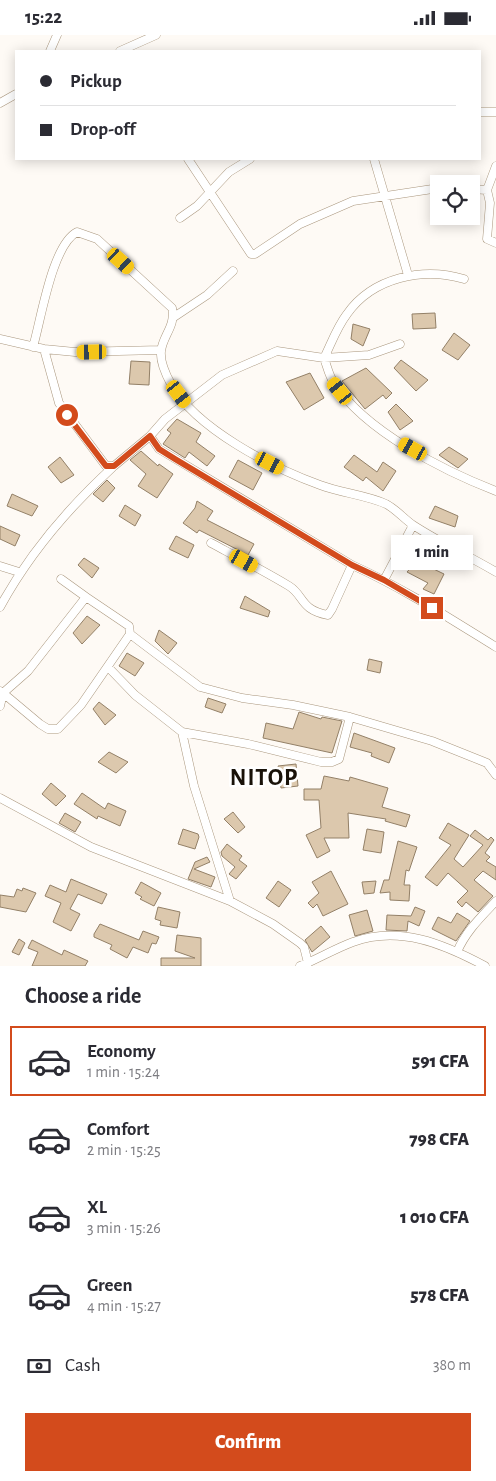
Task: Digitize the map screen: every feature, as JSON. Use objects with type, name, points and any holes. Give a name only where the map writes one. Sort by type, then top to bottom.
[{"type":"street","points":[[50,50],[57,35]]},
{"type":"street","points":[[122,50],[156,35]]},
{"type":"street","points":[[0,103],[15,95]]},
{"type":"street","points":[[481,112],[496,112]]},
{"type":"street","points":[[189,160],[248,252],[254,254],[300,223],[353,201],[430,189]]},
{"type":"street","points":[[180,218],[211,193],[228,172],[248,160]]},
{"type":"street","points":[[374,160],[408,275]]},
{"type":"street","points":[[496,166],[487,190],[490,203],[487,239],[496,243]]},
{"type":"street","points":[[480,190],[487,190]]},
{"type":"street","points":[[33,347],[44,309],[49,279],[68,238],[77,232],[97,239],[172,308],[174,317],[161,350],[162,360],[171,384],[186,404],[208,424],[254,455],[321,486],[386,504],[413,525],[496,572]]},
{"type":"street","points":[[174,317],[207,295],[234,271]]},
{"type":"street","points":[[464,279],[447,274],[408,275],[363,295],[343,320],[324,358],[333,383],[384,434],[441,465],[496,491]]},
{"type":"street","points":[[0,339],[44,349],[75,352],[161,350]]},
{"type":"street","points":[[0,607],[19,572],[61,519],[114,466],[150,436],[166,419],[222,375],[277,351],[324,358],[369,355],[400,344]]},
{"type":"street","points":[[44,349],[59,403],[98,458],[106,466],[114,466]]},
{"type":"street","points":[[150,436],[159,449],[352,565],[384,580],[496,647]]},
{"type":"street","points":[[384,580],[413,525]]},
{"type":"street","points":[[211,543],[292,587],[306,606],[328,615],[352,565]]},
{"type":"street","points":[[0,566],[19,572]]},
{"type":"street","points":[[2,692],[40,724],[48,729],[58,729],[81,705],[130,634],[129,626],[61,579]]},
{"type":"street","points":[[0,705],[2,692],[28,671],[86,597]]},
{"type":"street","points":[[130,634],[200,687],[242,698],[293,705],[350,717],[432,741],[487,763],[496,775]]},
{"type":"street","points":[[108,667],[114,676],[135,695],[182,732],[248,744],[321,762],[332,762],[339,759],[350,717]]},
{"type":"street","points":[[182,732],[194,786],[230,901]]},
{"type":"street","points":[[0,798],[91,847],[230,901],[273,924],[304,947],[308,963]]},
{"type":"street","points":[[458,952],[462,940],[496,901]]},
{"type":"street","points":[[300,966],[351,943],[370,937],[394,934],[421,939],[458,952],[485,966]]},
{"type":"building","points":[[435,313],[436,328],[413,329],[412,314]]},
{"type":"building","points":[[353,324],[370,329],[363,346],[351,339]]},
{"type":"building","points":[[454,333],[470,345],[458,360],[442,350]]},
{"type":"building","points":[[401,360],[428,380],[416,391],[394,368]]},
{"type":"building","points":[[131,361],[150,362],[149,385],[129,384]]},
{"type":"building","points":[[366,368],[392,393],[386,399],[383,395],[365,409],[342,381]]},
{"type":"building","points":[[310,373],[324,398],[304,410],[286,382]]},
{"type":"building","points":[[396,404],[413,421],[400,430],[388,412]]},
{"type":"building","points":[[177,419],[201,433],[196,442],[215,456],[207,466],[189,452],[185,458],[163,444],[171,433],[167,430]]},
{"type":"building","points":[[449,447],[468,459],[458,468],[439,455]]},
{"type":"building","points":[[141,451],[158,466],[159,464],[173,474],[157,498],[138,486],[146,474],[130,460]]},
{"type":"building","points":[[354,455],[377,472],[383,462],[396,471],[383,491],[366,477],[363,481],[344,467]]},
{"type":"building","points":[[60,457],[74,475],[61,483],[48,467]]},
{"type":"building","points":[[238,460],[262,473],[253,490],[229,477]]},
{"type":"building","points":[[107,480],[115,488],[103,502],[93,494]]},
{"type":"building","points":[[12,494],[38,506],[32,516],[7,506]]},
{"type":"building","points":[[197,501],[213,511],[207,520],[254,544],[248,555],[199,530],[197,533],[183,523],[195,508]]},
{"type":"building","points":[[125,505],[141,515],[135,526],[119,516]]},
{"type":"building","points":[[435,506],[458,516],[455,527],[429,518]]},
{"type":"building","points":[[0,526],[20,535],[15,546],[0,539]]},
{"type":"building","points":[[176,536],[194,545],[188,558],[169,549]]},
{"type":"building","points":[[84,558],[99,568],[92,578],[78,565]]},
{"type":"building","points":[[417,561],[444,574],[434,594],[423,589],[428,583],[407,572]]},
{"type":"building","points":[[245,596],[270,611],[268,617],[240,608]]},
{"type":"building","points":[[87,616],[100,625],[82,644],[73,633]]},
{"type":"building","points":[[159,630],[177,643],[168,654],[155,641]]},
{"type":"building","points":[[127,653],[144,663],[135,676],[119,666]]},
{"type":"building","points":[[369,659],[382,662],[380,673],[367,670]]},
{"type":"building","points":[[208,698],[226,704],[222,713],[205,707]]},
{"type":"building","points":[[99,702],[116,715],[105,725],[93,709]]},
{"type":"building","points":[[299,712],[321,719],[322,717],[342,721],[332,753],[263,738],[266,723],[293,729]]},
{"type":"building","points":[[354,733],[395,748],[389,763],[371,756],[372,753],[350,747]]},
{"type":"building","points":[[109,752],[128,762],[116,773],[98,762]]},
{"type":"building","points":[[296,764],[298,786],[281,788],[278,766]]},
{"type":"building","points":[[324,776],[349,781],[350,777],[388,788],[382,807],[410,815],[406,827],[385,821],[386,819],[348,813],[349,838],[324,838],[330,851],[317,858],[306,835],[321,828],[319,800],[304,800],[304,789],[321,789]]},
{"type":"building","points":[[51,783],[66,796],[56,806],[42,794]]},
{"type":"building","points":[[82,793],[105,809],[108,803],[126,811],[120,826],[98,816],[97,819],[74,804]]},
{"type":"building","points":[[233,812],[245,827],[238,833],[224,819]]},
{"type":"building","points":[[65,813],[81,822],[75,832],[59,823]]},
{"type":"building","points":[[448,823],[469,835],[454,859],[463,867],[483,845],[470,836],[475,830],[488,840],[491,837],[494,840],[485,853],[490,857],[486,861],[496,867],[496,880],[483,871],[474,880],[493,896],[478,912],[466,902],[462,907],[457,902],[468,891],[448,873],[437,886],[425,877],[451,845],[439,838]]},
{"type":"building","points":[[183,829],[198,834],[199,837],[195,849],[178,844]]},
{"type":"building","points":[[367,829],[384,832],[381,853],[363,850]]},
{"type":"building","points":[[398,841],[417,847],[409,871],[406,870],[404,885],[410,885],[409,901],[390,900],[390,892],[380,893],[384,880],[389,880]]},
{"type":"building","points":[[227,844],[242,856],[239,860],[247,866],[236,879],[229,874],[235,867],[222,856],[221,852]]},
{"type":"building","points":[[207,857],[210,862],[194,869],[215,877],[211,887],[188,879],[195,862]]},
{"type":"building","points":[[331,871],[348,904],[323,916],[317,904],[313,908],[308,903],[319,893],[312,882]]},
{"type":"building","points":[[71,879],[107,894],[102,904],[78,894],[70,909],[80,914],[71,931],[53,922],[61,903],[45,896],[50,885],[66,892]]},
{"type":"building","points":[[278,881],[291,890],[279,907],[266,898]]},
{"type":"building","points":[[376,881],[374,893],[364,894],[362,882]]},
{"type":"building","points":[[141,882],[161,893],[154,906],[140,899],[142,897],[135,893]]},
{"type":"building","points":[[23,888],[36,893],[26,912],[0,907],[0,895],[14,897],[17,889],[22,891]]},
{"type":"building","points":[[158,907],[180,912],[177,928],[160,925],[161,921],[155,919]]},
{"type":"building","points":[[415,907],[425,911],[419,926],[408,921],[407,931],[386,930],[387,915],[411,916]]},
{"type":"building","points":[[367,910],[373,931],[355,936],[349,915]]},
{"type":"building","points":[[457,913],[470,921],[456,941],[432,929],[438,917],[451,923]]},
{"type":"building","points":[[100,924],[139,940],[143,931],[159,937],[156,944],[152,943],[148,953],[133,947],[127,958],[110,949],[112,945],[94,937]]},
{"type":"building","points":[[321,926],[330,937],[312,952],[305,940]]},
{"type":"building","points":[[177,935],[201,938],[201,966],[161,966],[161,958],[195,958],[175,951]]},
{"type":"building","points":[[19,939],[25,943],[19,955],[12,952]]},
{"type":"building","points":[[32,940],[62,955],[64,950],[88,961],[85,966],[32,966],[38,952],[28,948]]},
{"type":"district","name":"NITOP","points":[[264,777]]},
{"type":"route","points":[[67,415],[106,466],[114,466],[150,436],[159,449],[175,459],[352,565],[384,580],[432,608]]}]
